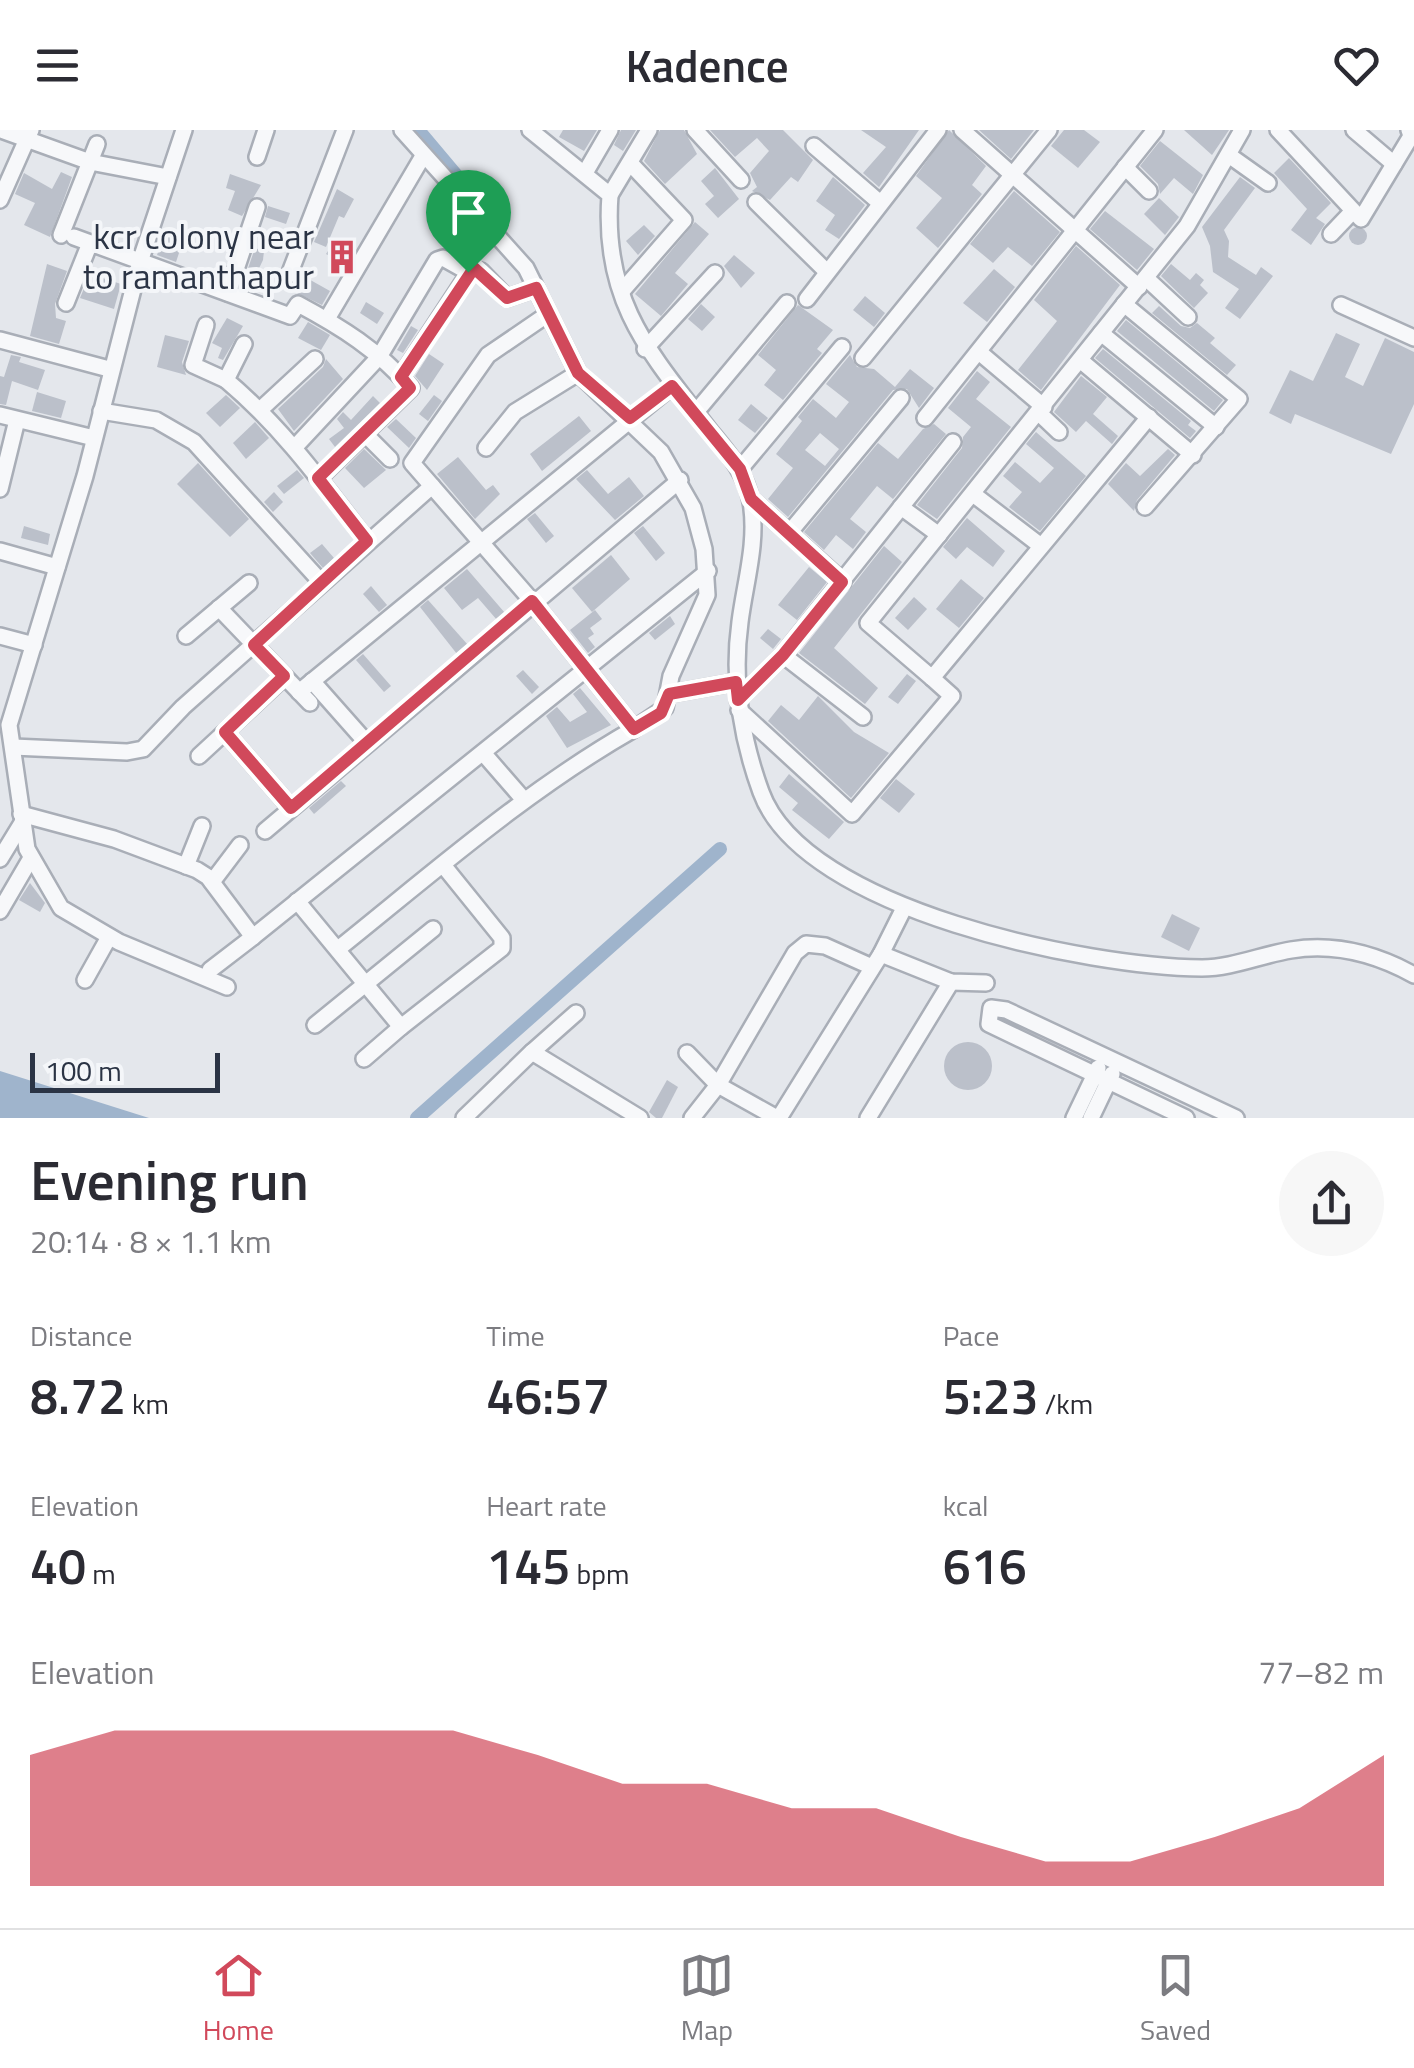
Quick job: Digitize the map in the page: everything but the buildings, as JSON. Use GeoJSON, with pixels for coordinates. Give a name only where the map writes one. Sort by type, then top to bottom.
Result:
{"type":"FeatureCollection","features":[{"type":"Feature","properties":{"kind":"street"},"geometry":{"type":"LineString","coordinates":[[1,130],[28,136],[90,162],[168,177]]}},
{"type":"Feature","properties":{"kind":"street"},"geometry":{"type":"LineString","coordinates":[[184,130],[140,262],[58,567],[5,730],[12,747],[30,858],[61,908],[109,937],[227,987]]}},
{"type":"Feature","properties":{"kind":"street"},"geometry":{"type":"LineString","coordinates":[[257,157],[266,130]]}},
{"type":"Feature","properties":{"kind":"street"},"geometry":{"type":"LineString","coordinates":[[289,276],[346,130]]}},
{"type":"Feature","properties":{"kind":"street"},"geometry":{"type":"LineString","coordinates":[[338,949],[576,762],[661,713],[674,694],[675,664],[701,612],[708,571],[693,508],[680,480],[633,415],[578,373],[536,288],[504,240],[402,130]]}},
{"type":"Feature","properties":{"kind":"street"},"geometry":{"type":"LineString","coordinates":[[530,130],[610,195]]}},
{"type":"Feature","properties":{"kind":"street"},"geometry":{"type":"LineString","coordinates":[[585,174],[610,130]]}},
{"type":"Feature","properties":{"kind":"street"},"geometry":{"type":"LineString","coordinates":[[649,130],[610,195],[610,245],[622,291],[646,349],[740,469],[751,499],[752,550],[738,697],[762,794],[782,825],[829,866],[901,915],[1056,950],[1151,963],[1218,967],[1290,950],[1342,948],[1414,975]]}},
{"type":"Feature","properties":{"kind":"street"},"geometry":{"type":"LineString","coordinates":[[696,130],[741,180]]}},
{"type":"Feature","properties":{"kind":"street"},"geometry":{"type":"LineString","coordinates":[[962,130],[1075,230],[1188,317]]}},
{"type":"Feature","properties":{"kind":"street"},"geometry":{"type":"LineString","coordinates":[[863,358],[1049,130]]}},
{"type":"Feature","properties":{"kind":"street"},"geometry":{"type":"LineString","coordinates":[[926,418],[1155,130]]}},
{"type":"Feature","properties":{"kind":"street"},"geometry":{"type":"LineString","coordinates":[[674,694],[702,688],[738,697],[852,814],[952,696],[868,623],[1188,226],[1242,130]]}},
{"type":"Feature","properties":{"kind":"street"},"geometry":{"type":"LineString","coordinates":[[1278,130],[1352,212],[1364,218],[1409,130]]}},
{"type":"Feature","properties":{"kind":"street"},"geometry":{"type":"LineString","coordinates":[[1354,130],[1394,164]]}},
{"type":"Feature","properties":{"kind":"street"},"geometry":{"type":"LineString","coordinates":[[807,299],[931,132]]}},
{"type":"Feature","properties":{"kind":"street"},"geometry":{"type":"LineString","coordinates":[[0,200],[28,136]]}},
{"type":"Feature","properties":{"kind":"street"},"geometry":{"type":"LineString","coordinates":[[98,144],[67,236],[290,316],[298,304],[356,335],[410,388],[318,478]]}},
{"type":"Feature","properties":{"kind":"street"},"geometry":{"type":"LineString","coordinates":[[814,146],[879,202]]}},
{"type":"Feature","properties":{"kind":"street"},"geometry":{"type":"LineString","coordinates":[[327,319],[423,156]]}},
{"type":"Feature","properties":{"kind":"street"},"geometry":{"type":"LineString","coordinates":[[1230,156],[1268,183]]}},
{"type":"Feature","properties":{"kind":"street"},"geometry":{"type":"LineString","coordinates":[[622,291],[684,220],[630,163]]}},
{"type":"Feature","properties":{"kind":"street"},"geometry":{"type":"LineString","coordinates":[[1125,168],[1149,191]]}},
{"type":"Feature","properties":{"kind":"street"},"geometry":{"type":"LineString","coordinates":[[756,202],[827,272]]}},
{"type":"Feature","properties":{"kind":"street"},"geometry":{"type":"LineString","coordinates":[[228,293],[256,207]]}},
{"type":"Feature","properties":{"kind":"street"},"geometry":{"type":"LineString","coordinates":[[1331,234],[1352,212]]}},
{"type":"Feature","properties":{"kind":"street"},"geometry":{"type":"LineString","coordinates":[[66,303],[90,243]]}},
{"type":"Feature","properties":{"kind":"street"},"geometry":{"type":"LineString","coordinates":[[295,447],[379,356],[441,258],[468,272]]}},
{"type":"Feature","properties":{"kind":"street"},"geometry":{"type":"LineString","coordinates":[[401,377],[474,268],[507,298],[536,288]]}},
{"type":"Feature","properties":{"kind":"street"},"geometry":{"type":"LineString","coordinates":[[646,349],[715,273]]}},
{"type":"Feature","properties":{"kind":"street"},"geometry":{"type":"LineString","coordinates":[[416,292],[445,308]]}},
{"type":"Feature","properties":{"kind":"street"},"geometry":{"type":"LineString","coordinates":[[696,412],[788,303]]}},
{"type":"Feature","properties":{"kind":"street"},"geometry":{"type":"LineString","coordinates":[[1124,304],[1238,396],[1239,402],[1145,507]]}},
{"type":"Feature","properties":{"kind":"street"},"geometry":{"type":"LineString","coordinates":[[1341,305],[1414,338]]}},
{"type":"Feature","properties":{"kind":"street"},"geometry":{"type":"LineString","coordinates":[[548,314],[488,356],[412,463],[532,601],[634,729]]}},
{"type":"Feature","properties":{"kind":"street"},"geometry":{"type":"LineString","coordinates":[[206,325],[194,365],[226,380],[261,409],[367,541]]}},
{"type":"Feature","properties":{"kind":"street"},"geometry":{"type":"LineString","coordinates":[[1101,332],[1216,427]]}},
{"type":"Feature","properties":{"kind":"street"},"geometry":{"type":"LineString","coordinates":[[0,340],[108,370]]}},
{"type":"Feature","properties":{"kind":"street"},"geometry":{"type":"LineString","coordinates":[[226,380],[244,344]]}},
{"type":"Feature","properties":{"kind":"street"},"geometry":{"type":"LineString","coordinates":[[740,469],[842,347]]}},
{"type":"Feature","properties":{"kind":"street"},"geometry":{"type":"LineString","coordinates":[[979,352],[1059,432]]}},
{"type":"Feature","properties":{"kind":"street"},"geometry":{"type":"LineString","coordinates":[[261,409],[315,359]]}},
{"type":"Feature","properties":{"kind":"street"},"geometry":{"type":"LineString","coordinates":[[1080,360],[1194,454]]}},
{"type":"Feature","properties":{"kind":"street"},"geometry":{"type":"LineString","coordinates":[[486,448],[515,412],[578,373]]}},
{"type":"Feature","properties":{"kind":"street"},"geometry":{"type":"LineString","coordinates":[[307,692],[480,541],[672,386]]}},
{"type":"Feature","properties":{"kind":"street"},"geometry":{"type":"LineString","coordinates":[[788,533],[902,398]]}},
{"type":"Feature","properties":{"kind":"street"},"geometry":{"type":"LineString","coordinates":[[100,411],[156,420],[194,442],[322,582]]}},
{"type":"Feature","properties":{"kind":"street"},"geometry":{"type":"LineString","coordinates":[[0,415],[94,438]]}},
{"type":"Feature","properties":{"kind":"street"},"geometry":{"type":"LineString","coordinates":[[932,678],[1149,417]]}},
{"type":"Feature","properties":{"kind":"street"},"geometry":{"type":"LineString","coordinates":[[0,489],[17,420]]}},
{"type":"Feature","properties":{"kind":"street"},"geometry":{"type":"LineString","coordinates":[[366,435],[390,459]]}},
{"type":"Feature","properties":{"kind":"street"},"geometry":{"type":"LineString","coordinates":[[738,697],[783,655],[953,442]]}},
{"type":"Feature","properties":{"kind":"street"},"geometry":{"type":"LineString","coordinates":[[265,831],[532,601],[680,480]]}},
{"type":"Feature","properties":{"kind":"street"},"geometry":{"type":"LineString","coordinates":[[12,747],[139,752],[432,486]]}},
{"type":"Feature","properties":{"kind":"street"},"geometry":{"type":"LineString","coordinates":[[973,494],[1040,546]]}},
{"type":"Feature","properties":{"kind":"street"},"geometry":{"type":"LineString","coordinates":[[751,499],[842,582]]}},
{"type":"Feature","properties":{"kind":"street"},"geometry":{"type":"LineString","coordinates":[[901,506],[939,535]]}},
{"type":"Feature","properties":{"kind":"street"},"geometry":{"type":"LineString","coordinates":[[0,550],[58,567]]}},
{"type":"Feature","properties":{"kind":"street"},"geometry":{"type":"LineString","coordinates":[[210,970],[708,571]]}},
{"type":"Feature","properties":{"kind":"street"},"geometry":{"type":"LineString","coordinates":[[186,636],[249,583]]}},
{"type":"Feature","properties":{"kind":"street"},"geometry":{"type":"LineString","coordinates":[[219,608],[284,676],[366,742]]}},
{"type":"Feature","properties":{"kind":"street"},"geometry":{"type":"LineString","coordinates":[[0,636],[34,645]]}},
{"type":"Feature","properties":{"kind":"street"},"geometry":{"type":"LineString","coordinates":[[783,655],[863,717]]}},
{"type":"Feature","properties":{"kind":"street"},"geometry":{"type":"LineString","coordinates":[[199,756],[284,676]]}},
{"type":"Feature","properties":{"kind":"street"},"geometry":{"type":"LineString","coordinates":[[225,732],[291,808]]}},
{"type":"Feature","properties":{"kind":"street"},"geometry":{"type":"LineString","coordinates":[[484,754],[524,800]]}},
{"type":"Feature","properties":{"kind":"street"},"geometry":{"type":"LineString","coordinates":[[0,860],[21,818]]}},
{"type":"Feature","properties":{"kind":"street"},"geometry":{"type":"LineString","coordinates":[[21,818],[186,866],[212,882],[253,937]]}},
{"type":"Feature","properties":{"kind":"street"},"geometry":{"type":"LineString","coordinates":[[186,866],[202,826]]}},
{"type":"Feature","properties":{"kind":"street"},"geometry":{"type":"LineString","coordinates":[[212,882],[240,844]]}},
{"type":"Feature","properties":{"kind":"street"},"geometry":{"type":"LineString","coordinates":[[0,911],[30,858]]}},
{"type":"Feature","properties":{"kind":"street"},"geometry":{"type":"LineString","coordinates":[[364,1059],[502,948],[502,938],[443,866]]}},
{"type":"Feature","properties":{"kind":"street"},"geometry":{"type":"LineString","coordinates":[[297,902],[401,1028]]}},
{"type":"Feature","properties":{"kind":"street"},"geometry":{"type":"LineString","coordinates":[[687,1053],[718,1085],[778,1118],[901,915]]}},
{"type":"Feature","properties":{"kind":"street"},"geometry":{"type":"LineString","coordinates":[[314,1025],[434,929]]}},
{"type":"Feature","properties":{"kind":"street"},"geometry":{"type":"LineString","coordinates":[[86,980],[109,937]]}},
{"type":"Feature","properties":{"kind":"street"},"geometry":{"type":"LineString","coordinates":[[692,1118],[718,1085],[801,948],[818,944],[879,956],[951,982],[986,983]]}},
{"type":"Feature","properties":{"kind":"street"},"geometry":{"type":"LineString","coordinates":[[868,1118],[951,982]]}},
{"type":"Feature","properties":{"kind":"street"},"geometry":{"type":"LineString","coordinates":[[1186,1118],[989,1024],[990,1008],[1006,1010],[1236,1118]]}},
{"type":"Feature","properties":{"kind":"street"},"geometry":{"type":"LineString","coordinates":[[464,1118],[576,1013]]}},
{"type":"Feature","properties":{"kind":"street"},"geometry":{"type":"LineString","coordinates":[[532,1052],[618,1112],[640,1118]]}},
{"type":"Feature","properties":{"kind":"street"},"geometry":{"type":"LineString","coordinates":[[1091,1118],[1111,1058]]}},
{"type":"Feature","properties":{"kind":"street"},"geometry":{"type":"LineString","coordinates":[[1074,1118],[1102,1078]]}},
{"type":"Feature","properties":{"kind":"water"},"geometry":{"type":"Polygon","coordinates":[[[0,1071],[149,1118],[0,1118],[0,1071]]]}},
{"type":"Feature","properties":{"kind":"waterway"},"geometry":{"type":"LineString","coordinates":[[418,130],[471,193]]}},
{"type":"Feature","properties":{"kind":"waterway"},"geometry":{"type":"LineString","coordinates":[[417,1118],[720,849]]}},
{"type":"Feature","properties":{"kind":"place","name":"kcr colony near to ramanthapur"},"geometry":{"type":"Point","coordinates":[342,257]}},
{"type":"Feature","properties":{"kind":"route"},"geometry":{"type":"LineString","coordinates":[[474,268],[480,271],[507,298],[536,288],[578,373],[630,418],[672,386],[740,469],[751,499],[842,582],[783,655],[738,700],[736,682],[669,694],[661,713],[634,729],[532,601],[291,808],[225,732],[284,676],[254,645],[367,541],[318,478],[410,388],[401,377],[468,272],[474,268]]}}]}
